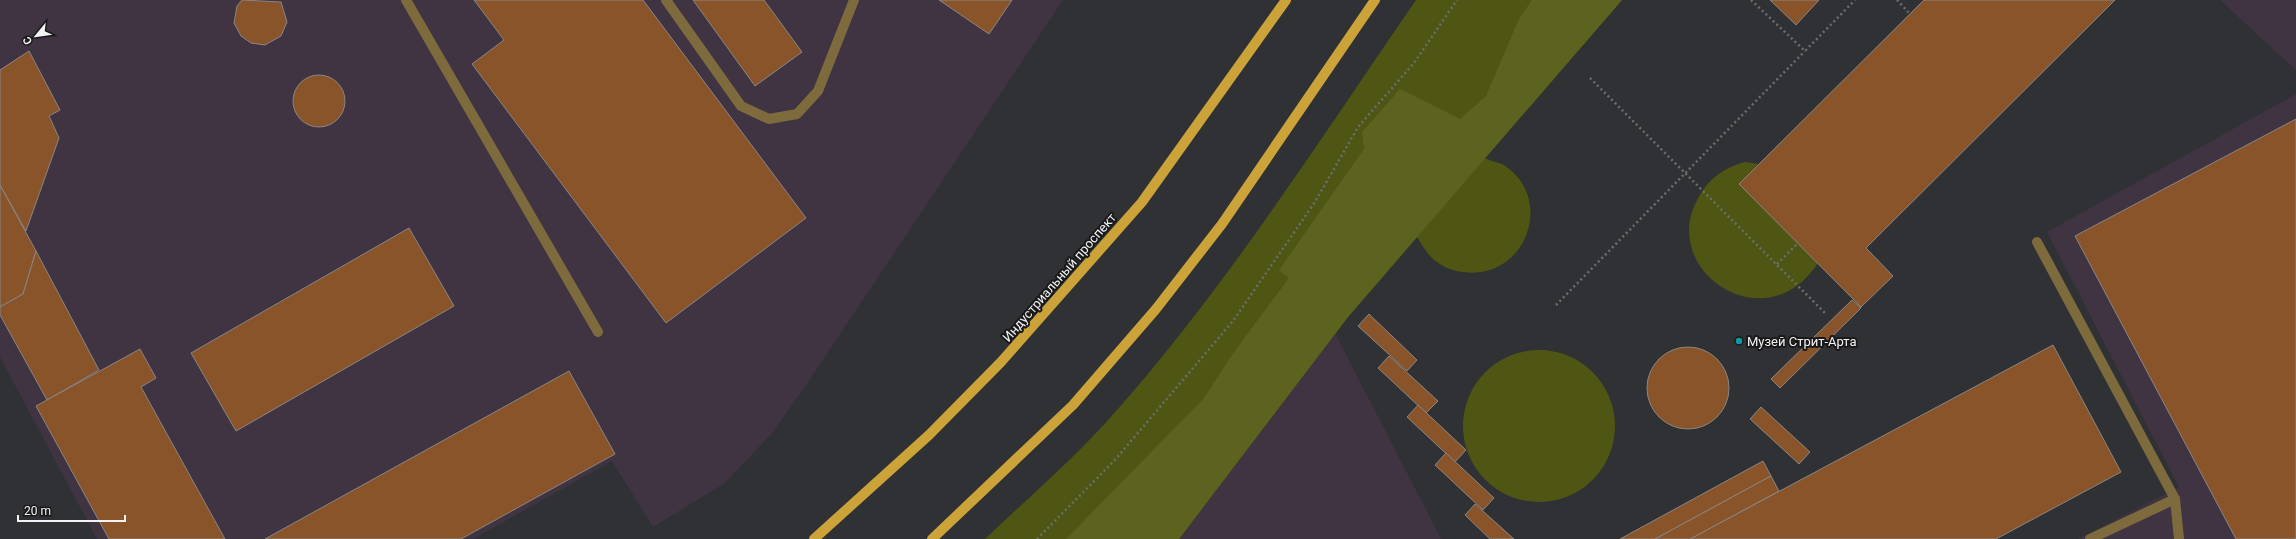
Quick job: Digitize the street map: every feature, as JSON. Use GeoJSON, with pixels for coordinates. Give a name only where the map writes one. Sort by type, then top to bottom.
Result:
{"type":"FeatureCollection","features":[{"type":"Feature","properties":{"kind":"main road","name":"Индустриальный проспект"},"geometry":{"type":"LineString","coordinates":[[814,539],[929,435],[990,373],[1137,208],[1286,0]]}},
{"type":"Feature","properties":{"kind":"main road"},"geometry":{"type":"LineString","coordinates":[[932,539],[1073,405],[1156,309],[1222,224],[1375,0]]}},
{"type":"Feature","properties":{"kind":"lane"},"geometry":{"type":"LineString","coordinates":[[406,0],[598,332]]}},
{"type":"Feature","properties":{"kind":"lane"},"geometry":{"type":"LineString","coordinates":[[666,0],[741,106],[769,119],[797,114],[818,90],[854,0]]}},
{"type":"Feature","properties":{"kind":"lane"},"geometry":{"type":"LineString","coordinates":[[2037,242],[2175,499],[2179,539]]}},
{"type":"Feature","properties":{"kind":"lane"},"geometry":{"type":"LineString","coordinates":[[2090,539],[2175,499]]}},
{"type":"Feature","properties":{"kind":"path"},"geometry":{"type":"LineString","coordinates":[[1037,539],[1114,461],[1233,321],[1315,202],[1358,127],[1414,63],[1457,0]]}},
{"type":"Feature","properties":{"kind":"path"},"geometry":{"type":"LineString","coordinates":[[1751,0],[1804,51]]}},
{"type":"Feature","properties":{"kind":"path"},"geometry":{"type":"LineString","coordinates":[[1556,305],[1855,0]]}},
{"type":"Feature","properties":{"kind":"path"},"geometry":{"type":"LineString","coordinates":[[1897,0],[1910,14]]}},
{"type":"Feature","properties":{"kind":"path"},"geometry":{"type":"LineString","coordinates":[[1590,78],[1778,264],[1825,313]]}},
{"type":"Feature","properties":{"kind":"path"},"geometry":{"type":"LineString","coordinates":[[1778,264],[1798,243]]}},
{"type":"Feature","properties":{"kind":"shaded area"},"geometry":{"type":"Polygon","coordinates":[[[0,0],[1063,0],[806,385],[773,432],[725,483],[653,527],[612,461],[473,539],[97,539],[0,357],[0,0]]]}},
{"type":"Feature","properties":{"kind":"shaded area"},"geometry":{"type":"Polygon","coordinates":[[[2220,0],[2296,0],[2296,70],[2220,0]]]}},
{"type":"Feature","properties":{"kind":"shaded area"},"geometry":{"type":"Polygon","coordinates":[[[2296,94],[2296,539],[2078,539],[2179,487],[2047,232],[2296,94]]]}},
{"type":"Feature","properties":{"kind":"shaded area"},"geometry":{"type":"Polygon","coordinates":[[[1335,333],[1441,539],[1179,539],[1322,351],[1335,333]]]}},
{"type":"Feature","properties":{"kind":"green space"},"geometry":{"type":"Polygon","coordinates":[[[1416,0],[1622,0],[1485,158],[1502,164],[1519,178],[1528,196],[1530,215],[1527,234],[1518,250],[1503,264],[1485,271],[1463,272],[1450,269],[1434,260],[1425,250],[1417,237],[1348,317],[1179,539],[985,539],[1086,444],[1158,362],[1236,261],[1416,0]]]}},
{"type":"Feature","properties":{"kind":"green space"},"geometry":{"type":"Polygon","coordinates":[[[1532,0],[1622,0],[1348,317],[1179,539],[1066,539],[1204,398],[1234,352],[1289,278],[1279,270],[1364,149],[1362,132],[1400,89],[1460,119],[1486,96],[1519,19],[1532,0]]]}},
{"type":"Feature","properties":{"kind":"green space"},"geometry":{"type":"Polygon","coordinates":[[[1745,162],[1758,164],[1739,184],[1818,263],[1796,287],[1771,297],[1745,297],[1722,287],[1703,270],[1692,248],[1690,222],[1700,195],[1709,183],[1719,174],[1731,167],[1745,162]]]}},
{"type":"Feature","properties":{"kind":"green space"},"geometry":{"type":"Polygon","coordinates":[[[1539,350],[1568,356],[1575,359],[1593,372],[1606,390],[1609,397],[1615,426],[1609,455],[1606,462],[1593,480],[1575,493],[1568,496],[1539,502],[1510,496],[1503,493],[1485,480],[1472,462],[1469,455],[1463,426],[1469,397],[1472,390],[1485,372],[1503,359],[1510,356],[1539,350]]]}},
{"type":"Feature","properties":{"kind":"building"},"geometry":{"type":"Polygon","coordinates":[[[242,0],[281,2],[287,22],[281,36],[265,45],[251,43],[241,36],[234,23],[237,6],[242,0]]]}},
{"type":"Feature","properties":{"kind":"building"},"geometry":{"type":"Polygon","coordinates":[[[474,0],[643,0],[806,218],[666,323],[472,64],[504,40],[474,0]]]}},
{"type":"Feature","properties":{"kind":"building"},"geometry":{"type":"Polygon","coordinates":[[[693,0],[764,0],[802,52],[755,86],[693,0]]]}},
{"type":"Feature","properties":{"kind":"building"},"geometry":{"type":"Polygon","coordinates":[[[939,0],[1012,0],[989,34],[939,0]]]}},
{"type":"Feature","properties":{"kind":"building"},"geometry":{"type":"Polygon","coordinates":[[[1770,0],[1819,0],[1796,25],[1770,0]]]}},
{"type":"Feature","properties":{"kind":"building"},"geometry":{"type":"Polygon","coordinates":[[[1924,0],[2115,0],[1866,248],[1893,276],[1861,307],[1739,184],[1924,0]]]}},
{"type":"Feature","properties":{"kind":"building"},"geometry":{"type":"Polygon","coordinates":[[[29,51],[60,110],[49,116],[59,138],[26,231],[0,185],[0,70],[29,51]]]}},
{"type":"Feature","properties":{"kind":"building"},"geometry":{"type":"Polygon","coordinates":[[[319,75],[329,77],[337,83],[343,91],[345,101],[343,111],[337,119],[329,125],[319,127],[309,125],[301,119],[295,111],[293,101],[295,91],[301,83],[309,77],[319,75]]]}},
{"type":"Feature","properties":{"kind":"building"},"geometry":{"type":"Polygon","coordinates":[[[2296,119],[2296,539],[2236,539],[2075,236],[2296,119]]]}},
{"type":"Feature","properties":{"kind":"building"},"geometry":{"type":"Polygon","coordinates":[[[0,185],[36,251],[23,294],[0,307],[0,185]]]}},
{"type":"Feature","properties":{"kind":"building"},"geometry":{"type":"Polygon","coordinates":[[[409,228],[454,306],[236,431],[191,353],[409,228]]]}},
{"type":"Feature","properties":{"kind":"building"},"geometry":{"type":"Polygon","coordinates":[[[36,251],[99,370],[47,400],[0,315],[0,307],[23,294],[36,251]]]}},
{"type":"Feature","properties":{"kind":"building"},"geometry":{"type":"Polygon","coordinates":[[[1852,300],[1861,308],[1780,388],[1771,379],[1852,300]]]}},
{"type":"Feature","properties":{"kind":"building"},"geometry":{"type":"Polygon","coordinates":[[[1369,314],[1417,360],[1407,371],[1358,326],[1369,314]]]}},
{"type":"Feature","properties":{"kind":"building"},"geometry":{"type":"Polygon","coordinates":[[[2053,345],[2121,472],[1996,539],[1690,539],[2053,345]]]}},
{"type":"Feature","properties":{"kind":"building"},"geometry":{"type":"Polygon","coordinates":[[[1688,347],[1704,350],[1717,359],[1726,372],[1729,388],[1726,404],[1717,417],[1704,426],[1688,429],[1672,426],[1659,417],[1650,404],[1647,388],[1650,372],[1659,359],[1672,350],[1688,347]]]}},
{"type":"Feature","properties":{"kind":"building"},"geometry":{"type":"Polygon","coordinates":[[[140,349],[156,378],[141,387],[225,539],[109,539],[36,406],[140,349]]]}},
{"type":"Feature","properties":{"kind":"building"},"geometry":{"type":"Polygon","coordinates":[[[1389,356],[1438,401],[1426,413],[1378,368],[1389,356]]]}},
{"type":"Feature","properties":{"kind":"building"},"geometry":{"type":"Polygon","coordinates":[[[569,371],[615,454],[461,539],[265,539],[569,371]]]}},
{"type":"Feature","properties":{"kind":"building"},"geometry":{"type":"Polygon","coordinates":[[[1418,405],[1466,450],[1455,462],[1407,417],[1418,405]]]}},
{"type":"Feature","properties":{"kind":"building"},"geometry":{"type":"Polygon","coordinates":[[[1761,407],[1810,452],[1799,464],[1750,419],[1761,407]]]}},
{"type":"Feature","properties":{"kind":"building"},"geometry":{"type":"Polygon","coordinates":[[[1446,453],[1494,498],[1483,510],[1435,465],[1446,453]]]}},
{"type":"Feature","properties":{"kind":"building"},"geometry":{"type":"Polygon","coordinates":[[[1763,461],[1771,476],[1655,539],[1620,539],[1763,461]]]}},
{"type":"Feature","properties":{"kind":"building"},"geometry":{"type":"Polygon","coordinates":[[[1771,476],[1779,491],[1690,539],[1655,539],[1771,476]]]}},
{"type":"Feature","properties":{"kind":"building"},"geometry":{"type":"Polygon","coordinates":[[[1475,504],[1514,539],[1490,539],[1465,515],[1475,504]]]}},
{"type":"Feature","properties":{"kind":"place","name":"Музей Стрит-Арта"},"geometry":{"type":"Point","coordinates":[1739,341]}}]}
